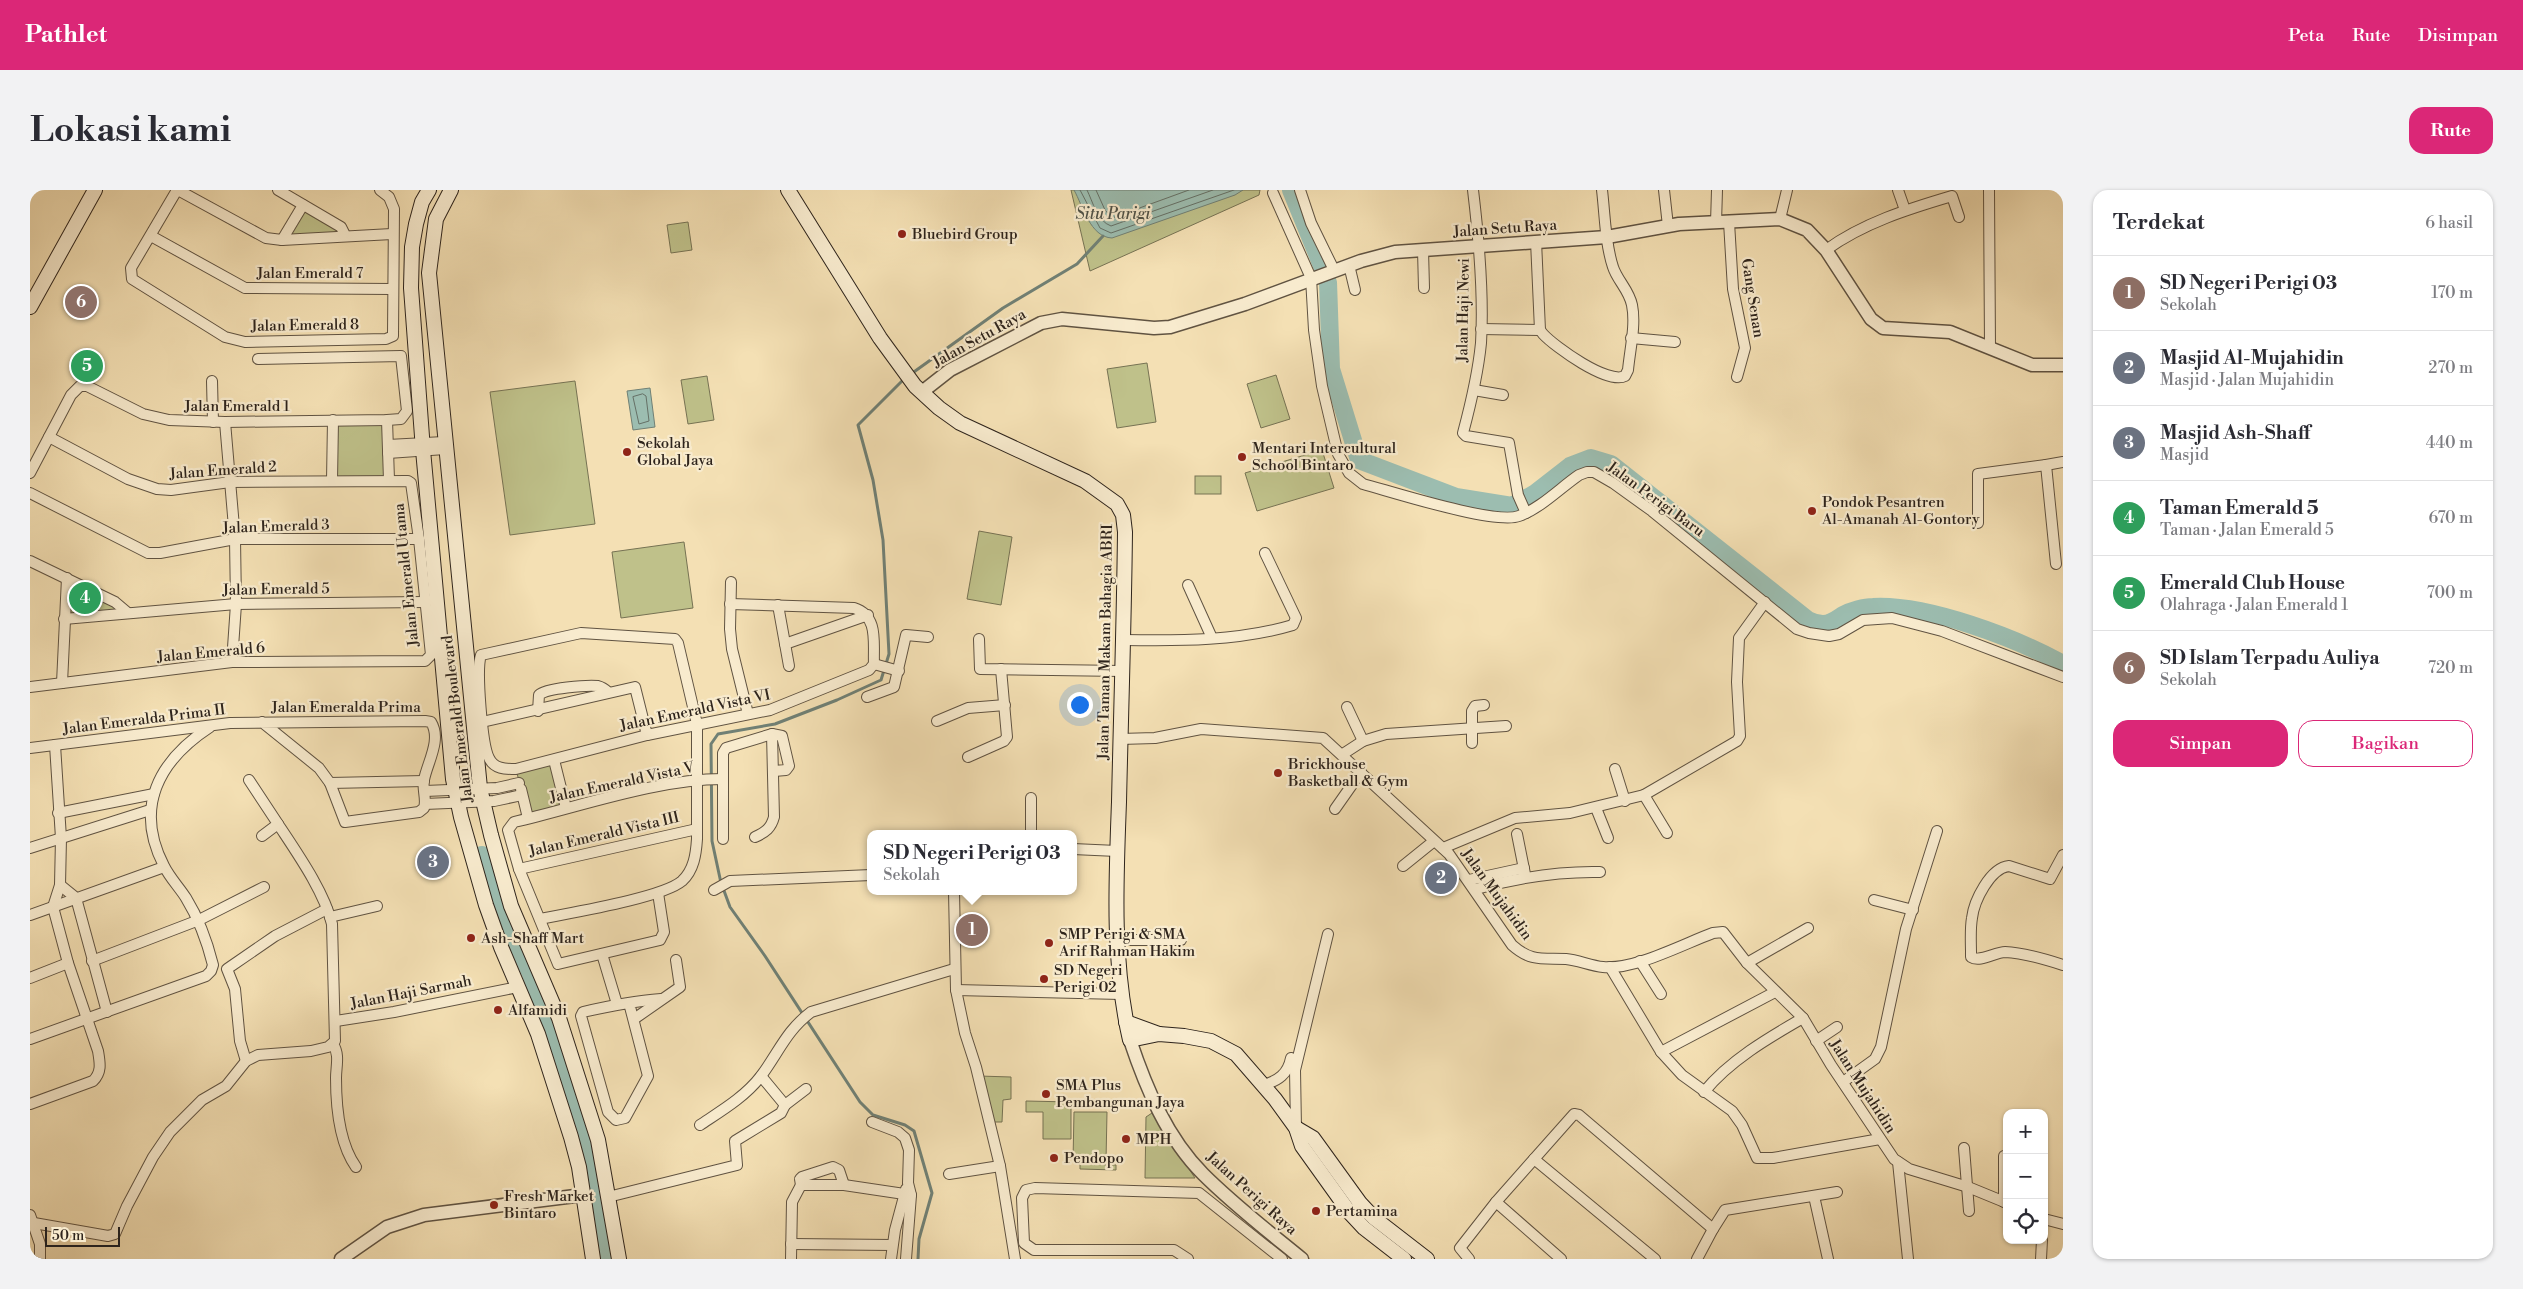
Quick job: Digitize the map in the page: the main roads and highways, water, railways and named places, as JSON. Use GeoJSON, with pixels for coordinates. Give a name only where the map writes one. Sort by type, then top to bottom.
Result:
{"type":"FeatureCollection","features":[{"type":"Feature","properties":{"kind":"main road"},"geometry":{"type":"LineString","coordinates":[[30,307],[95,190]]}},
{"type":"Feature","properties":{"kind":"main road","name":"Jalan Emerald Boulevard"},"geometry":{"type":"LineString","coordinates":[[429,190],[422,202],[416,224],[411,274],[423,447],[456,797],[486,905],[538,1034],[568,1128],[579,1168],[593,1259]]}},
{"type":"Feature","properties":{"kind":"main road","name":"Jalan Emerald Boulevard"},"geometry":{"type":"LineString","coordinates":[[451,190],[443,201],[436,219],[428,273],[444,445],[482,795],[511,906],[559,1018],[598,1140],[619,1259]]}},
{"type":"Feature","properties":{"kind":"main road","name":"Jalan Taman Makam Bahagia ABRI"},"geometry":{"type":"LineString","coordinates":[[788,190],[864,314],[898,364],[918,389],[960,423],[1074,474],[1117,504],[1124,523],[1124,640],[1117,851],[1117,940],[1121,994],[1130,1040],[1159,1034]]}},
{"type":"Feature","properties":{"kind":"main road"},"geometry":{"type":"LineString","coordinates":[[1126,1022],[1159,1034],[1199,1038],[1218,1043],[1236,1054],[1296,1128],[1302,1146],[1350,1213],[1364,1228],[1404,1259]]}},
{"type":"Feature","properties":{"kind":"main road"},"geometry":{"type":"LineString","coordinates":[[1296,1128],[1313,1138],[1360,1203],[1374,1218],[1427,1259]]}},
{"type":"Feature","properties":{"kind":"water","name":"Situ Parigi"},"geometry":{"type":"Polygon","coordinates":[[[1074,190],[1243,190],[1235,195],[1112,238],[1104,236],[1093,227],[1074,190]]]}},
{"type":"Feature","properties":{"kind":"water"},"geometry":{"type":"Polygon","coordinates":[[[650,388],[655,427],[633,430],[627,391],[650,388]]]}},
{"type":"Feature","properties":{"kind":"waterway"},"geometry":{"type":"LineString","coordinates":[[1291,190],[1322,266]]}},
{"type":"Feature","properties":{"kind":"waterway"},"geometry":{"type":"LineString","coordinates":[[911,374],[1003,308],[1077,264],[1103,236]]}},
{"type":"Feature","properties":{"kind":"waterway"},"geometry":{"type":"LineString","coordinates":[[1328,282],[1331,369],[1359,460],[1456,497],[1512,506],[1534,494],[1570,466],[1591,458],[1611,464],[1810,621],[1821,624],[1829,623],[1850,612],[1869,607],[1919,611],[1996,634],[2063,664]]}},
{"type":"Feature","properties":{"kind":"waterway"},"geometry":{"type":"LineString","coordinates":[[721,883],[712,841],[711,744],[718,734],[775,724],[837,700],[881,680],[889,654],[883,540],[873,480],[858,425],[904,379]]}},
{"type":"Feature","properties":{"kind":"waterway"},"geometry":{"type":"LineString","coordinates":[[482,855],[494,896],[531,974],[593,1180],[605,1259]]}},
{"type":"Feature","properties":{"kind":"waterway"},"geometry":{"type":"LineString","coordinates":[[723,888],[730,907],[765,956],[860,1102],[873,1115],[905,1125],[914,1131],[932,1193],[919,1239],[918,1259]]}},
{"type":"Feature","properties":{"kind":"place","name":"Bluebird Group"},"geometry":{"type":"Point","coordinates":[902,234]}},
{"type":"Feature","properties":{"kind":"place","name":"SD Islam Terpadu Auliya"},"geometry":{"type":"Point","coordinates":[81,302]}},
{"type":"Feature","properties":{"kind":"place","name":"Emerald Club House"},"geometry":{"type":"Point","coordinates":[87,366]}},
{"type":"Feature","properties":{"kind":"place","name":"Sekolah Global Jaya"},"geometry":{"type":"Point","coordinates":[627,452]}},
{"type":"Feature","properties":{"kind":"place","name":"Mentari Intercultural School Bintaro"},"geometry":{"type":"Point","coordinates":[1242,457]}},
{"type":"Feature","properties":{"kind":"place","name":"Pondok Pesantren Al-Amanah Al-Gontory"},"geometry":{"type":"Point","coordinates":[1812,511]}},
{"type":"Feature","properties":{"kind":"place","name":"Taman Emerald 5"},"geometry":{"type":"Point","coordinates":[85,598]}},
{"type":"Feature","properties":{"kind":"place","name":"Brickhouse Basketball & Gym"},"geometry":{"type":"Point","coordinates":[1278,773]}},
{"type":"Feature","properties":{"kind":"place","name":"Masjid Ash-Shaff"},"geometry":{"type":"Point","coordinates":[433,862]}},
{"type":"Feature","properties":{"kind":"place","name":"Masjid Al-Mujahidin"},"geometry":{"type":"Point","coordinates":[1441,878]}},
{"type":"Feature","properties":{"kind":"place","name":"SD Negeri Perigi 03"},"geometry":{"type":"Point","coordinates":[972,930]}},
{"type":"Feature","properties":{"kind":"place","name":"Ash-Shaff Mart"},"geometry":{"type":"Point","coordinates":[471,938]}},
{"type":"Feature","properties":{"kind":"place","name":"SMP Perigi & SMA Arif Rahman Hakim"},"geometry":{"type":"Point","coordinates":[1049,943]}},
{"type":"Feature","properties":{"kind":"place","name":"SD Negeri Perigi 02"},"geometry":{"type":"Point","coordinates":[1044,979]}},
{"type":"Feature","properties":{"kind":"place","name":"Alfamidi"},"geometry":{"type":"Point","coordinates":[498,1010]}},
{"type":"Feature","properties":{"kind":"place","name":"SMA Plus Pembangunan Jaya"},"geometry":{"type":"Point","coordinates":[1046,1094]}},
{"type":"Feature","properties":{"kind":"place","name":"MPH"},"geometry":{"type":"Point","coordinates":[1126,1139]}},
{"type":"Feature","properties":{"kind":"place","name":"Pendopo"},"geometry":{"type":"Point","coordinates":[1054,1158]}},
{"type":"Feature","properties":{"kind":"place","name":"Fresh Market Bintaro"},"geometry":{"type":"Point","coordinates":[494,1205]}},
{"type":"Feature","properties":{"kind":"place","name":"Pertamina"},"geometry":{"type":"Point","coordinates":[1316,1211]}}]}
